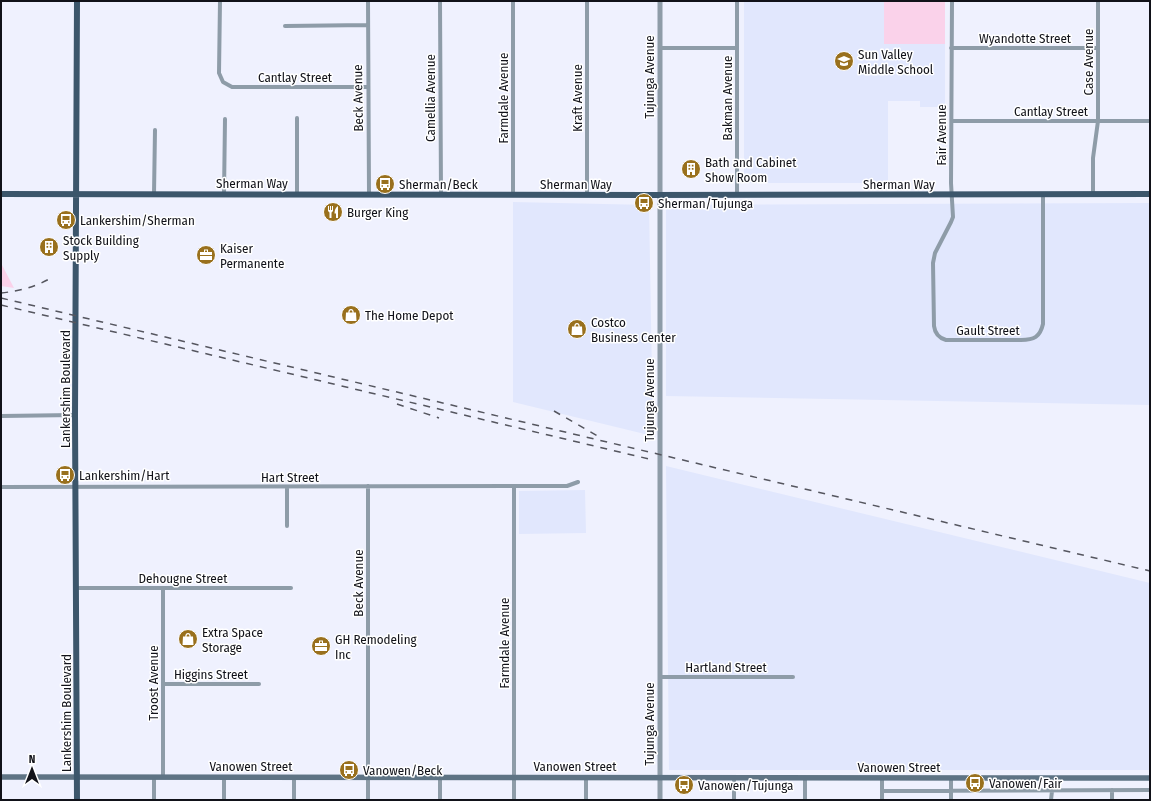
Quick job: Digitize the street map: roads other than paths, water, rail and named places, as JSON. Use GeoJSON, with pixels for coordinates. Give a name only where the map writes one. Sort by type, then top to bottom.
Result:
{"type":"FeatureCollection","features":[{"type":"Feature","properties":{"kind":"main road","name":"Lankershim Boulevard"},"geometry":{"type":"LineString","coordinates":[[77,1],[75,415],[77,800]]}},
{"type":"Feature","properties":{"kind":"main road","name":"Sherman Way"},"geometry":{"type":"LineString","coordinates":[[1,194],[1150,194]]}},
{"type":"Feature","properties":{"kind":"main road","name":"Vanowen Street"},"geometry":{"type":"LineString","coordinates":[[1,777],[1150,778]]}},
{"type":"Feature","properties":{"kind":"street","name":"Cantlay Street"},"geometry":{"type":"LineString","coordinates":[[220,1],[219,73],[223,82],[232,87],[368,87]]}},
{"type":"Feature","properties":{"kind":"street","name":"Beck Avenue"},"geometry":{"type":"LineString","coordinates":[[368,1],[369,194]]}},
{"type":"Feature","properties":{"kind":"street","name":"Camellia Avenue"},"geometry":{"type":"LineString","coordinates":[[440,1],[440,194]]}},
{"type":"Feature","properties":{"kind":"street","name":"Farmdale Avenue"},"geometry":{"type":"LineString","coordinates":[[513,1],[513,195]]}},
{"type":"Feature","properties":{"kind":"street","name":"Kraft Avenue"},"geometry":{"type":"LineString","coordinates":[[587,1],[587,195]]}},
{"type":"Feature","properties":{"kind":"street","name":"Tujunga Avenue"},"geometry":{"type":"LineString","coordinates":[[660,1],[660,800]]}},
{"type":"Feature","properties":{"kind":"street","name":"Bakman Avenue"},"geometry":{"type":"LineString","coordinates":[[737,1],[737,194]]}},
{"type":"Feature","properties":{"kind":"street","name":"Fair Avenue"},"geometry":{"type":"LineString","coordinates":[[938,336],[935,332],[934,326],[934,259],[936,249],[953,217],[952,1]]}},
{"type":"Feature","properties":{"kind":"street","name":"Case Avenue"},"geometry":{"type":"LineString","coordinates":[[1093,194],[1093,158],[1098,121],[1098,1]]}},
{"type":"Feature","properties":{"kind":"street"},"geometry":{"type":"LineString","coordinates":[[285,26],[368,25]]}},
{"type":"Feature","properties":{"kind":"street"},"geometry":{"type":"LineString","coordinates":[[660,48],[737,48]]}},
{"type":"Feature","properties":{"kind":"street","name":"Wyandotte Street"},"geometry":{"type":"LineString","coordinates":[[952,48],[1098,48]]}},
{"type":"Feature","properties":{"kind":"street"},"geometry":{"type":"LineString","coordinates":[[297,118],[297,194]]}},
{"type":"Feature","properties":{"kind":"street"},"geometry":{"type":"LineString","coordinates":[[224,119],[224,194]]}},
{"type":"Feature","properties":{"kind":"street","name":"Cantlay Street"},"geometry":{"type":"LineString","coordinates":[[952,121],[1150,121]]}},
{"type":"Feature","properties":{"kind":"street"},"geometry":{"type":"LineString","coordinates":[[154,194],[155,130]]}},
{"type":"Feature","properties":{"kind":"street","name":"Gault Street"},"geometry":{"type":"LineString","coordinates":[[938,336],[946,340],[1028,340],[1039,335],[1043,324],[1043,195]]}},
{"type":"Feature","properties":{"kind":"street"},"geometry":{"type":"LineString","coordinates":[[1,416],[75,415]]}},
{"type":"Feature","properties":{"kind":"street","name":"Hart Street"},"geometry":{"type":"LineString","coordinates":[[1,487],[567,486],[578,482]]}},
{"type":"Feature","properties":{"kind":"street","name":"Beck Avenue"},"geometry":{"type":"LineString","coordinates":[[368,486],[368,800]]}},
{"type":"Feature","properties":{"kind":"street","name":"Farmdale Avenue"},"geometry":{"type":"LineString","coordinates":[[514,486],[514,800]]}},
{"type":"Feature","properties":{"kind":"street"},"geometry":{"type":"LineString","coordinates":[[287,487],[287,526]]}},
{"type":"Feature","properties":{"kind":"street","name":"Dehougne Street"},"geometry":{"type":"LineString","coordinates":[[76,588],[291,588]]}},
{"type":"Feature","properties":{"kind":"street","name":"Troost Avenue"},"geometry":{"type":"LineString","coordinates":[[163,588],[163,777]]}},
{"type":"Feature","properties":{"kind":"street","name":"Hartland Street"},"geometry":{"type":"LineString","coordinates":[[660,677],[793,677]]}},
{"type":"Feature","properties":{"kind":"street","name":"Higgins Street"},"geometry":{"type":"LineString","coordinates":[[163,684],[259,684]]}},
{"type":"Feature","properties":{"kind":"street"},"geometry":{"type":"LineString","coordinates":[[154,777],[154,800]]}},
{"type":"Feature","properties":{"kind":"street"},"geometry":{"type":"LineString","coordinates":[[224,777],[224,800]]}},
{"type":"Feature","properties":{"kind":"street"},"geometry":{"type":"LineString","coordinates":[[294,777],[294,800]]}},
{"type":"Feature","properties":{"kind":"street"},"geometry":{"type":"LineString","coordinates":[[440,777],[440,800]]}},
{"type":"Feature","properties":{"kind":"street"},"geometry":{"type":"LineString","coordinates":[[586,777],[586,800]]}},
{"type":"Feature","properties":{"kind":"street"},"geometry":{"type":"LineString","coordinates":[[734,777],[734,800]]}},
{"type":"Feature","properties":{"kind":"street"},"geometry":{"type":"LineString","coordinates":[[805,778],[805,800]]}},
{"type":"Feature","properties":{"kind":"street"},"geometry":{"type":"LineString","coordinates":[[882,778],[882,800]]}},
{"type":"Feature","properties":{"kind":"street"},"geometry":{"type":"LineString","coordinates":[[951,778],[951,800]]}},
{"type":"Feature","properties":{"kind":"street"},"geometry":{"type":"LineString","coordinates":[[1112,790],[1112,800]]}},
{"type":"Feature","properties":{"kind":"street","name":"Vanowen Street"},"geometry":{"type":"LineString","coordinates":[[882,791],[1150,790]]}},
{"type":"Feature","properties":{"kind":"street"},"geometry":{"type":"LineString","coordinates":[[1051,800],[1052,791]]}},
{"type":"Feature","properties":{"kind":"railway"},"geometry":{"type":"LineString","coordinates":[[1,293],[27,288],[51,278]]}},
{"type":"Feature","properties":{"kind":"railway"},"geometry":{"type":"LineString","coordinates":[[1,298],[1150,571]]}},
{"type":"Feature","properties":{"kind":"railway"},"geometry":{"type":"LineString","coordinates":[[1,305],[649,459]]}},
{"type":"Feature","properties":{"kind":"railway"},"geometry":{"type":"LineString","coordinates":[[397,404],[439,418]]}},
{"type":"Feature","properties":{"kind":"railway"},"geometry":{"type":"LineString","coordinates":[[554,411],[601,438]]}},
{"type":"Feature","properties":{"kind":"place","name":"Sun Valley Middle School"},"geometry":{"type":"Point","coordinates":[844,61]}},
{"type":"Feature","properties":{"kind":"place","name":"Bath and Cabinet Show Room"},"geometry":{"type":"Point","coordinates":[691,169]}},
{"type":"Feature","properties":{"kind":"place","name":"Sherman/Beck"},"geometry":{"type":"Point","coordinates":[385,184]}},
{"type":"Feature","properties":{"kind":"place","name":"Sherman/Tujunga"},"geometry":{"type":"Point","coordinates":[644,203]}},
{"type":"Feature","properties":{"kind":"place","name":"Burger King"},"geometry":{"type":"Point","coordinates":[333,212]}},
{"type":"Feature","properties":{"kind":"place","name":"Lankershim/Sherman"},"geometry":{"type":"Point","coordinates":[66,220]}},
{"type":"Feature","properties":{"kind":"place","name":"Stock Building Supply"},"geometry":{"type":"Point","coordinates":[49,247]}},
{"type":"Feature","properties":{"kind":"place","name":"Kaiser Permanente"},"geometry":{"type":"Point","coordinates":[206,255]}},
{"type":"Feature","properties":{"kind":"place","name":"The Home Depot"},"geometry":{"type":"Point","coordinates":[351,315]}},
{"type":"Feature","properties":{"kind":"place","name":"Costco Business Center"},"geometry":{"type":"Point","coordinates":[577,329]}},
{"type":"Feature","properties":{"kind":"place","name":"Lankershim/Hart"},"geometry":{"type":"Point","coordinates":[65,475]}},
{"type":"Feature","properties":{"kind":"place","name":"Extra Space Storage"},"geometry":{"type":"Point","coordinates":[188,639]}},
{"type":"Feature","properties":{"kind":"place","name":"GH Remodeling Inc"},"geometry":{"type":"Point","coordinates":[321,646]}},
{"type":"Feature","properties":{"kind":"place","name":"Vanowen/Beck"},"geometry":{"type":"Point","coordinates":[349,770]}},
{"type":"Feature","properties":{"kind":"place","name":"Vanowen/Fair"},"geometry":{"type":"Point","coordinates":[975,783]}},
{"type":"Feature","properties":{"kind":"place","name":"Vanowen/Tujunga"},"geometry":{"type":"Point","coordinates":[684,785]}}]}
